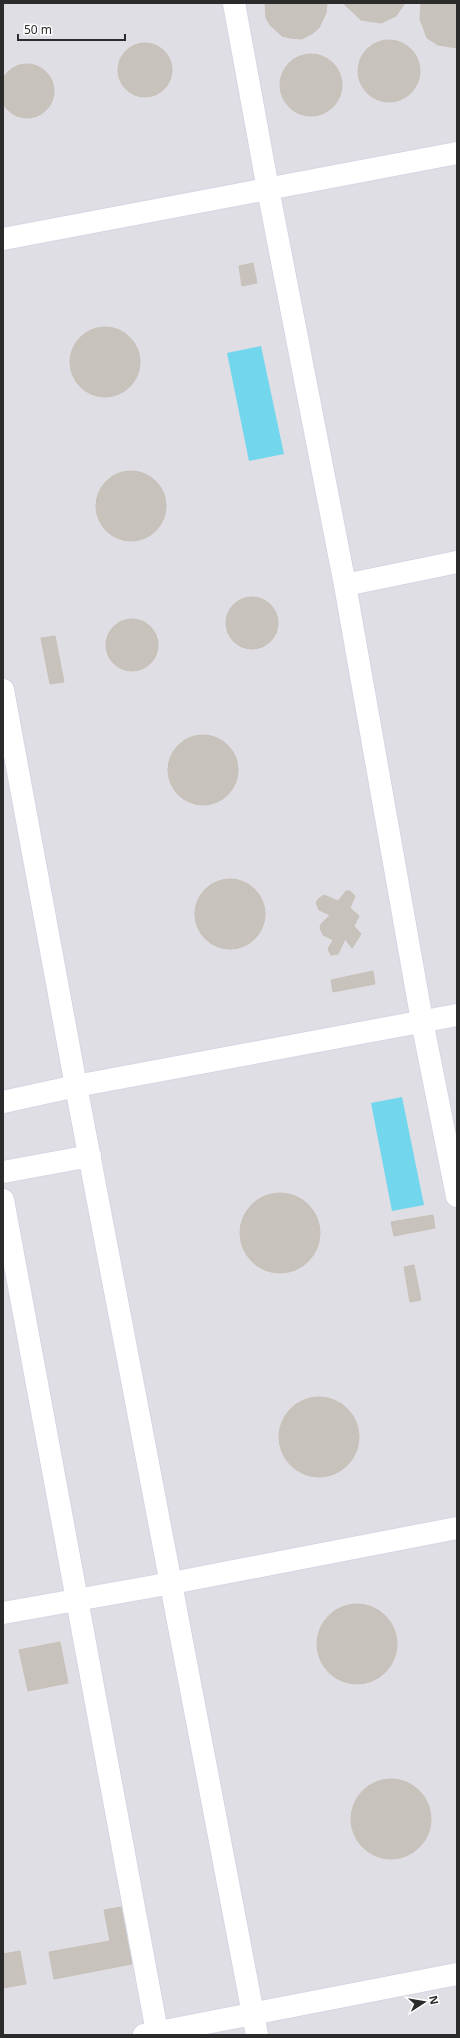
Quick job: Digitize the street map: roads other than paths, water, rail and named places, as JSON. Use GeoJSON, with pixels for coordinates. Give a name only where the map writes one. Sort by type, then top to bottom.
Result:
{"type":"FeatureCollection","features":[{"type":"Feature","properties":{"kind":"lane"},"geometry":{"type":"LineString","coordinates":[[234,3],[268,189],[345,585],[422,1021],[457,1196]]}},
{"type":"Feature","properties":{"kind":"lane"},"geometry":{"type":"LineString","coordinates":[[3,239],[457,154]]}},
{"type":"Feature","properties":{"kind":"lane"},"geometry":{"type":"LineString","coordinates":[[345,585],[457,562]]}},
{"type":"Feature","properties":{"kind":"lane"},"geometry":{"type":"LineString","coordinates":[[3,690],[76,1086],[257,2035]]}},
{"type":"Feature","properties":{"kind":"lane"},"geometry":{"type":"LineString","coordinates":[[3,1102],[76,1086],[457,1015]]}},
{"type":"Feature","properties":{"kind":"lane"},"geometry":{"type":"LineString","coordinates":[[3,1172],[90,1156]]}},
{"type":"Feature","properties":{"kind":"lane"},"geometry":{"type":"LineString","coordinates":[[3,1200],[77,1600],[150,2034],[457,1974]]}},
{"type":"Feature","properties":{"kind":"lane"},"geometry":{"type":"LineString","coordinates":[[3,1613],[172,1583],[457,1528]]}},
{"type":"Feature","properties":{"kind":"water"},"geometry":{"type":"Polygon","coordinates":[[[261,346],[284,454],[249,461],[227,353],[261,346]]]}},
{"type":"Feature","properties":{"kind":"water"},"geometry":{"type":"Polygon","coordinates":[[[402,1097],[424,1205],[392,1211],[371,1103],[402,1097]]]}}]}
